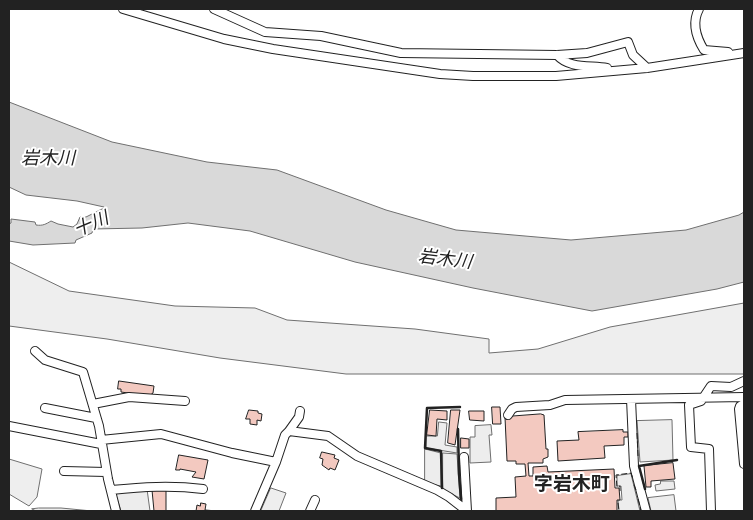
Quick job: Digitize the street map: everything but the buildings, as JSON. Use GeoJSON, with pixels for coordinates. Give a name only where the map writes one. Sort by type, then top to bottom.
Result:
{"type":"FeatureCollection","features":[{"type":"Feature","properties":{"kind":"street"},"geometry":{"type":"LineString","coordinates":[[123,9],[224,39],[273,49],[440,74],[556,76],[647,68],[741,53]]}},
{"type":"Feature","properties":{"kind":"street"},"geometry":{"type":"LineString","coordinates":[[214,9],[264,32],[320,36],[401,53],[557,55],[587,53],[628,42],[633,55],[647,68]]}},
{"type":"Feature","properties":{"kind":"street"},"geometry":{"type":"LineString","coordinates":[[699,9],[695,18],[697,34],[704,50],[741,53]]}},
{"type":"Feature","properties":{"kind":"street"},"geometry":{"type":"LineString","coordinates":[[587,53],[593,66]]}},
{"type":"Feature","properties":{"kind":"street"},"geometry":{"type":"LineString","coordinates":[[557,55],[561,60],[572,64],[605,67],[613,71]]}},
{"type":"Feature","properties":{"kind":"street"},"geometry":{"type":"LineString","coordinates":[[35,351],[44,360],[83,372],[93,404],[106,472],[116,511]]}},
{"type":"Feature","properties":{"kind":"street"},"geometry":{"type":"LineString","coordinates":[[711,511],[709,449],[691,447],[689,406],[700,401],[711,386],[731,386],[744,381]]}},
{"type":"Feature","properties":{"kind":"street"},"geometry":{"type":"LineString","coordinates":[[93,404],[129,397],[185,402]]}},
{"type":"Feature","properties":{"kind":"street"},"geometry":{"type":"LineString","coordinates":[[508,415],[516,407],[542,406],[565,400],[744,397]]}},
{"type":"Feature","properties":{"kind":"street"},"geometry":{"type":"LineString","coordinates":[[631,399],[634,466],[646,511]]}},
{"type":"Feature","properties":{"kind":"street"},"geometry":{"type":"LineString","coordinates":[[744,404],[739,409],[744,464]]}},
{"type":"Feature","properties":{"kind":"street"},"geometry":{"type":"LineString","coordinates":[[44,408],[96,418]]}},
{"type":"Feature","properties":{"kind":"street"},"geometry":{"type":"LineString","coordinates":[[255,511],[286,434],[299,417],[300,411]]}},
{"type":"Feature","properties":{"kind":"street"},"geometry":{"type":"LineString","coordinates":[[9,426],[101,442],[161,434],[232,453],[276,462]]}},
{"type":"Feature","properties":{"kind":"street"},"geometry":{"type":"LineString","coordinates":[[289,431],[328,436],[357,456],[437,490],[467,511]]}},
{"type":"Feature","properties":{"kind":"street"},"geometry":{"type":"LineString","coordinates":[[464,457],[467,511]]}},
{"type":"Feature","properties":{"kind":"street"},"geometry":{"type":"LineString","coordinates":[[64,470],[106,472]]}},
{"type":"Feature","properties":{"kind":"street"},"geometry":{"type":"LineString","coordinates":[[110,490],[149,486],[180,486],[203,489]]}},
{"type":"Feature","properties":{"kind":"street"},"geometry":{"type":"LineString","coordinates":[[310,511],[315,500]]}},
{"type":"Feature","properties":{"kind":"shaded area"},"geometry":{"type":"Polygon","coordinates":[[[9,262],[69,291],[175,306],[255,308],[287,320],[415,329],[489,339],[489,353],[538,349],[610,327],[744,303],[744,374],[346,374],[220,358],[107,339],[9,326],[9,262]]]}},
{"type":"Feature","properties":{"kind":"shaded area"},"geometry":{"type":"Polygon","coordinates":[[[672,420],[673,460],[640,462],[637,421],[672,420]]]}},
{"type":"Feature","properties":{"kind":"shaded area"},"geometry":{"type":"Polygon","coordinates":[[[439,422],[447,423],[445,445],[457,447],[457,453],[426,448],[426,436],[437,436],[439,422]]]}},
{"type":"Feature","properties":{"kind":"shaded area"},"geometry":{"type":"Polygon","coordinates":[[[491,425],[492,435],[489,435],[491,462],[470,463],[470,437],[475,437],[475,426],[491,425]]]}},
{"type":"Feature","properties":{"kind":"shaded area"},"geometry":{"type":"Polygon","coordinates":[[[425,449],[441,453],[441,486],[425,483],[425,449]]]}},
{"type":"Feature","properties":{"kind":"shaded area"},"geometry":{"type":"Polygon","coordinates":[[[443,453],[457,454],[460,498],[443,490],[443,453]]]}},
{"type":"Feature","properties":{"kind":"shaded area"},"geometry":{"type":"Polygon","coordinates":[[[9,459],[42,469],[37,497],[29,506],[9,494],[9,459]]]}},
{"type":"Feature","properties":{"kind":"shaded area"},"geometry":{"type":"Polygon","coordinates":[[[631,474],[640,511],[619,511],[618,500],[622,500],[621,486],[617,486],[617,476],[631,474]]]}},
{"type":"Feature","properties":{"kind":"shaded area"},"geometry":{"type":"Polygon","coordinates":[[[661,481],[674,481],[675,489],[656,491],[655,485],[660,484],[661,481]]]}},
{"type":"Feature","properties":{"kind":"shaded area"},"geometry":{"type":"Polygon","coordinates":[[[271,488],[286,493],[279,511],[261,511],[271,488]]]}},
{"type":"Feature","properties":{"kind":"shaded area"},"geometry":{"type":"Polygon","coordinates":[[[147,489],[150,511],[121,511],[115,492],[147,489]]]}},
{"type":"Feature","properties":{"kind":"shaded area"},"geometry":{"type":"Polygon","coordinates":[[[674,495],[676,511],[651,511],[648,498],[674,495]]]}},
{"type":"Feature","properties":{"kind":"shaded area"},"geometry":{"type":"Polygon","coordinates":[[[32,509],[92,511],[36,511],[32,509]]]}},
{"type":"Feature","properties":{"kind":"water","name":"岩木川"},"geometry":{"type":"Polygon","coordinates":[[[9,102],[112,142],[207,162],[277,170],[386,210],[456,230],[571,240],[686,230],[744,212],[744,282],[717,289],[592,311],[473,288],[355,262],[250,231],[188,223],[142,228],[93,229],[92,233],[76,240],[75,243],[33,245],[9,241],[9,224],[11,219],[35,222],[36,225],[51,221],[73,227],[77,224],[80,217],[86,217],[104,207],[77,201],[26,195],[9,187],[9,102]]]}},
{"type":"Feature","properties":{"kind":"fence"},"geometry":{"type":"LineString","coordinates":[[637,433],[638,456]]}},
{"type":"Feature","properties":{"kind":"fence"},"geometry":{"type":"LineString","coordinates":[[620,491],[620,486],[617,487],[616,475],[631,473],[633,479]]}},
{"type":"Feature","properties":{"kind":"fence"},"geometry":{"type":"LineString","coordinates":[[634,485],[636,490]]}},
{"type":"Feature","properties":{"kind":"fence"},"geometry":{"type":"LineString","coordinates":[[638,499],[641,511]]}},
{"type":"Feature","properties":{"kind":"fence"},"geometry":{"type":"LineString","coordinates":[[618,503],[619,511]]}},
{"type":"Feature","properties":{"kind":"wall"},"geometry":{"type":"LineString","coordinates":[[442,488],[441,451],[425,448],[427,408],[460,407]]}},
{"type":"Feature","properties":{"kind":"wall"},"geometry":{"type":"LineString","coordinates":[[458,429],[461,499]]}},
{"type":"Feature","properties":{"kind":"wall"},"geometry":{"type":"LineString","coordinates":[[645,489],[639,466],[677,460]]}},
{"type":"Feature","properties":{"kind":"district","name":"字岩木町"},"geometry":{"type":"Point","coordinates":[572,484]}},
{"type":"Feature","properties":{"kind":"water label","name":"十川"},"geometry":{"type":"Point","coordinates":[91,224]}}]}
